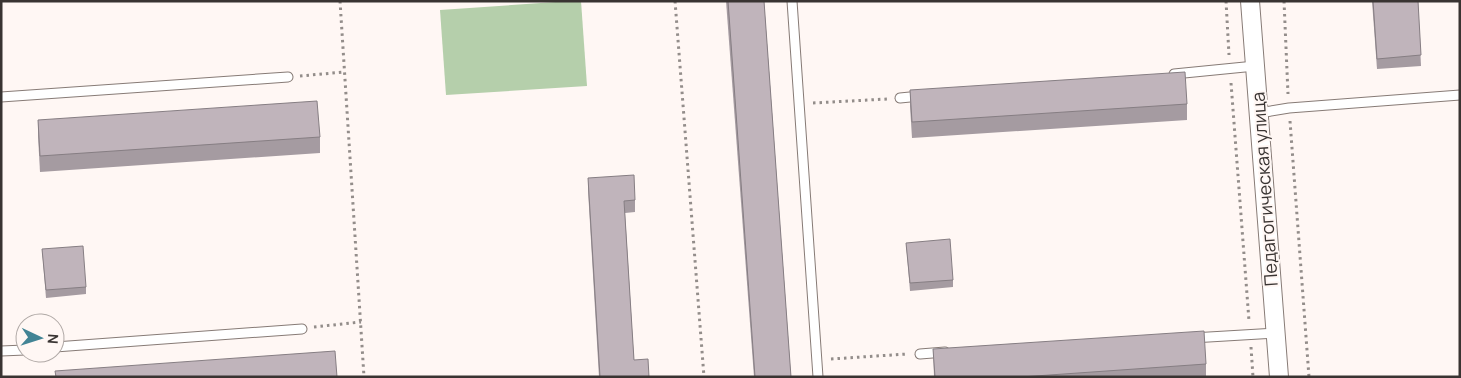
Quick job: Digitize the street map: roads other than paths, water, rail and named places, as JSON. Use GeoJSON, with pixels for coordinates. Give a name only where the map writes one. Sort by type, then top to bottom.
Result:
{"type":"FeatureCollection","features":[{"type":"Feature","properties":{"kind":"street","name":"Педагогическая улица"},"geometry":{"type":"LineString","coordinates":[[1250,1],[1279,377]]}},
{"type":"Feature","properties":{"kind":"lane"},"geometry":{"type":"LineString","coordinates":[[792,1],[818,377]]}},
{"type":"Feature","properties":{"kind":"lane"},"geometry":{"type":"LineString","coordinates":[[1162,75],[1255,66]]}},
{"type":"Feature","properties":{"kind":"lane"},"geometry":{"type":"LineString","coordinates":[[1,97],[288,77]]}},
{"type":"Feature","properties":{"kind":"lane"},"geometry":{"type":"LineString","coordinates":[[1259,113],[1289,108],[1460,95]]}},
{"type":"Feature","properties":{"kind":"lane"},"geometry":{"type":"LineString","coordinates":[[900,98],[929,96]]}},
{"type":"Feature","properties":{"kind":"lane"},"geometry":{"type":"LineString","coordinates":[[65,346],[302,329]]}},
{"type":"Feature","properties":{"kind":"lane"},"geometry":{"type":"LineString","coordinates":[[1182,339],[1276,333]]}},
{"type":"Feature","properties":{"kind":"lane"},"geometry":{"type":"LineString","coordinates":[[1,351],[15,350]]}},
{"type":"Feature","properties":{"kind":"lane"},"geometry":{"type":"LineString","coordinates":[[920,354],[959,351]]}}]}
